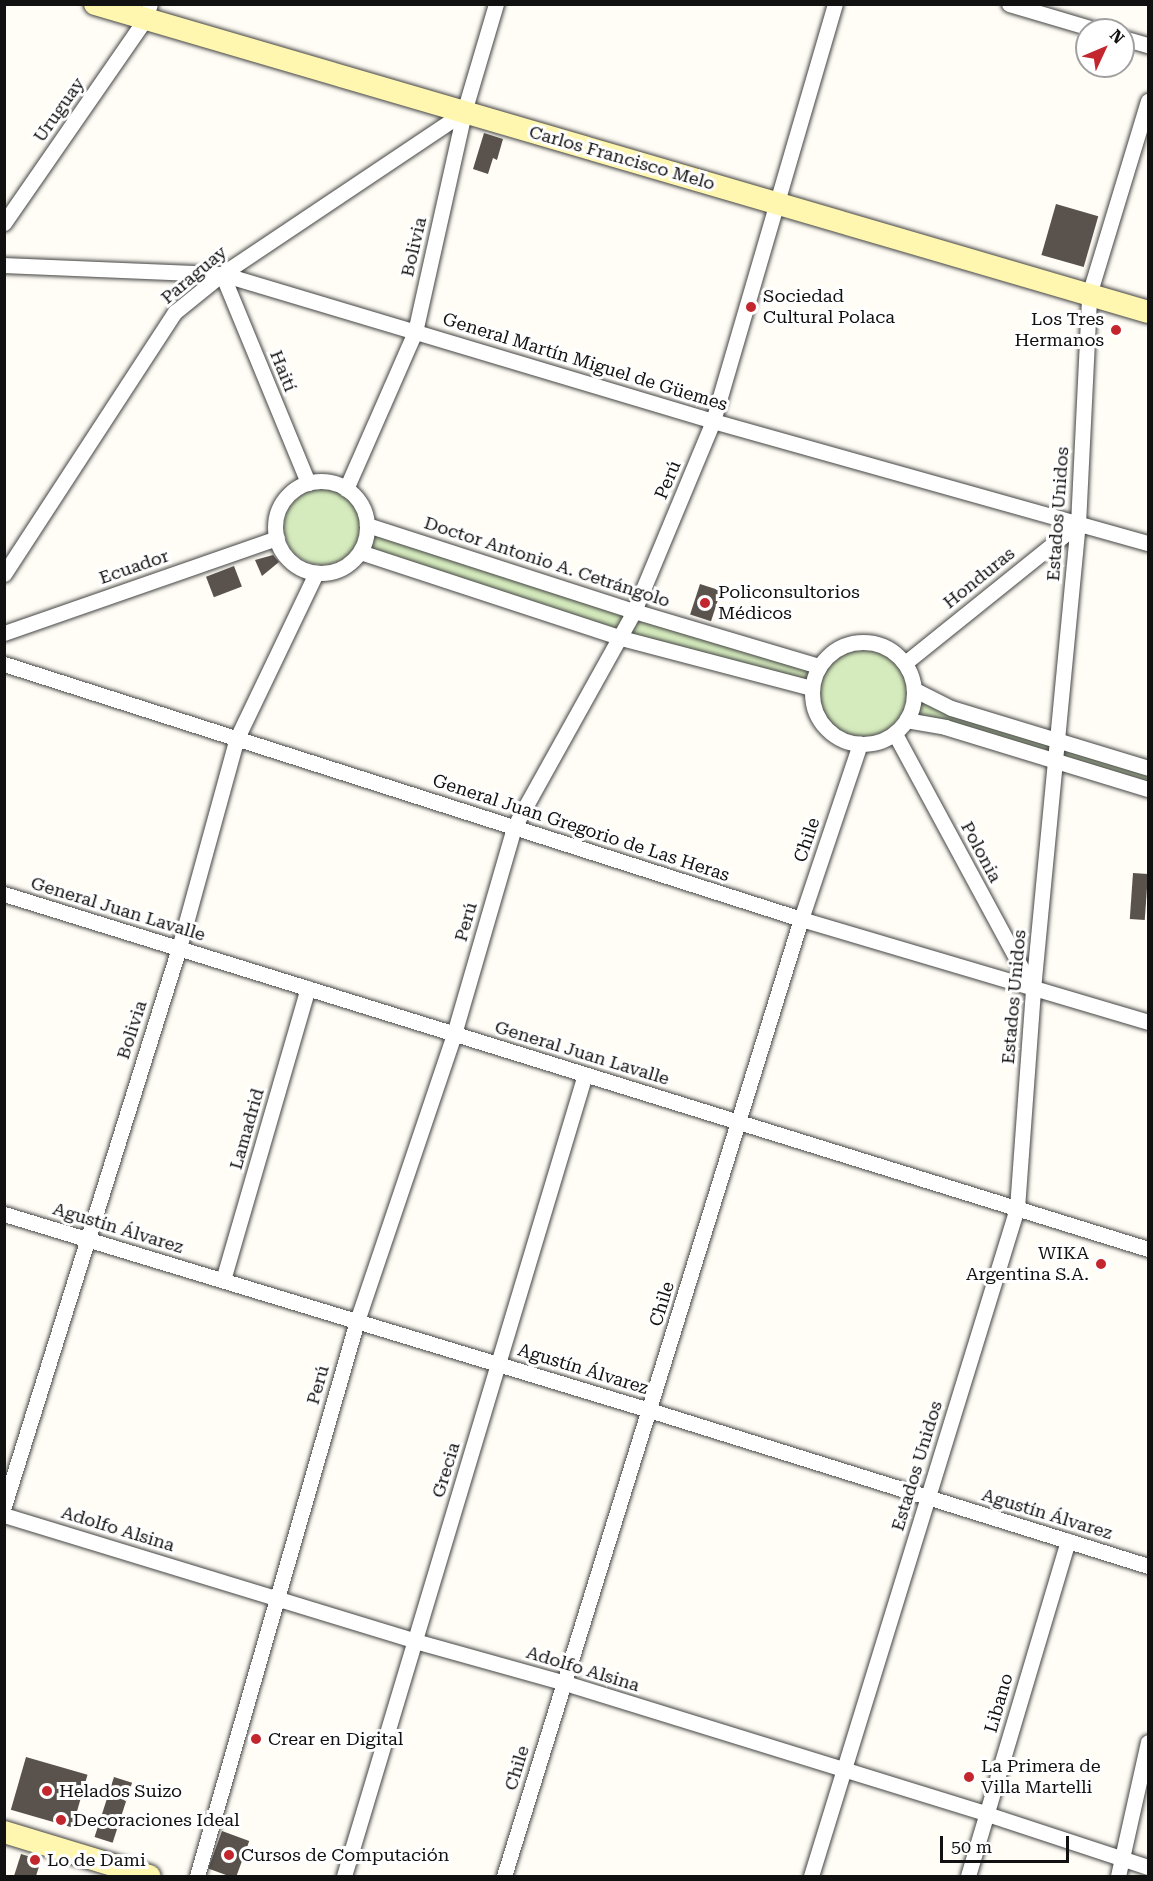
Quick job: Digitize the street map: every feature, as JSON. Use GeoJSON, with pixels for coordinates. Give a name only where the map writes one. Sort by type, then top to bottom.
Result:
{"type":"FeatureCollection","features":[{"type":"Feature","properties":{"kind":"street","name":"Carlos Francisco Melo"},"geometry":{"type":"LineString","coordinates":[[95,4],[147,12],[464,112],[1149,312]]}},
{"type":"Feature","properties":{"kind":"street","name":"Bolivia"},"geometry":{"type":"LineString","coordinates":[[346,489],[415,332],[464,112],[496,4]]}},
{"type":"Feature","properties":{"kind":"street","name":"Perú"},"geometry":{"type":"LineString","coordinates":[[197,1876],[357,1321],[454,1034],[514,827],[621,638],[713,421],[835,4]]}},
{"type":"Feature","properties":{"kind":"street"},"geometry":{"type":"LineString","coordinates":[[1009,4],[1075,24]]}},
{"type":"Feature","properties":{"kind":"street","name":"Uruguay"},"geometry":{"type":"LineString","coordinates":[[4,223],[147,12]]}},
{"type":"Feature","properties":{"kind":"street","name":"Estados Unidos"},"geometry":{"type":"LineString","coordinates":[[811,1876],[1017,1208],[1033,989],[1055,761],[1059,741],[1078,524],[1089,295],[1149,101]]}},
{"type":"Feature","properties":{"kind":"street","name":"Paraguay"},"geometry":{"type":"LineString","coordinates":[[4,574],[175,312],[222,274],[464,112]]}},
{"type":"Feature","properties":{"kind":"street","name":"General Martín Miguel de Güemes"},"geometry":{"type":"LineString","coordinates":[[4,264],[222,274],[713,421],[1149,543]]}},
{"type":"Feature","properties":{"kind":"street","name":"Haití"},"geometry":{"type":"LineString","coordinates":[[222,274],[308,483]]}},
{"type":"Feature","properties":{"kind":"street"},"geometry":{"type":"LineString","coordinates":[[327,482],[346,489],[357,498],[368,525],[366,539],[360,552],[341,569],[316,573],[291,562],[277,538],[278,511],[285,499],[295,489],[308,483],[327,482]]}},
{"type":"Feature","properties":{"kind":"street","name":"Honduras"},"geometry":{"type":"LineString","coordinates":[[905,663],[1078,524]]}},
{"type":"Feature","properties":{"kind":"street","name":"Doctor Antonio A. Cetrángolo"},"geometry":{"type":"LineString","coordinates":[[368,525],[634,611],[819,666]]}},
{"type":"Feature","properties":{"kind":"street","name":"Ecuador"},"geometry":{"type":"LineString","coordinates":[[4,633],[277,538]]}},
{"type":"Feature","properties":{"kind":"street"},"geometry":{"type":"LineString","coordinates":[[360,552],[621,638],[812,688]]}},
{"type":"Feature","properties":{"kind":"street","name":"Bolivia"},"geometry":{"type":"LineString","coordinates":[[4,1506],[179,948],[237,738],[316,573]]}},
{"type":"Feature","properties":{"kind":"street"},"geometry":{"type":"LineString","coordinates":[[860,641],[876,643],[891,649],[905,663],[915,690],[913,707],[895,734],[873,743],[860,744],[844,741],[830,732],[819,719],[813,704],[812,688],[819,666],[830,653],[844,645],[860,641]]}},
{"type":"Feature","properties":{"kind":"street","name":"General Juan Gregorio de Las Heras"},"geometry":{"type":"LineString","coordinates":[[4,664],[801,919],[1149,1022]]}},
{"type":"Feature","properties":{"kind":"street"},"geometry":{"type":"LineString","coordinates":[[915,690],[951,708],[1149,768]]}},
{"type":"Feature","properties":{"kind":"street"},"geometry":{"type":"LineString","coordinates":[[906,720],[945,727],[1149,789]]}},
{"type":"Feature","properties":{"kind":"street","name":"Polonia"},"geometry":{"type":"LineString","coordinates":[[895,734],[1033,989]]}},
{"type":"Feature","properties":{"kind":"street","name":"Chile"},"geometry":{"type":"LineString","coordinates":[[504,1876],[801,919],[860,744]]}},
{"type":"Feature","properties":{"kind":"street","name":"General Juan Lavalle"},"geometry":{"type":"LineString","coordinates":[[6,899],[179,948],[1149,1249]]}},
{"type":"Feature","properties":{"kind":"street","name":"Lamadrid"},"geometry":{"type":"LineString","coordinates":[[223,1280],[308,988]]}},
{"type":"Feature","properties":{"kind":"street","name":"Grecia"},"geometry":{"type":"LineString","coordinates":[[344,1876],[585,1074]]}},
{"type":"Feature","properties":{"kind":"street","name":"Agustín Álvarez"},"geometry":{"type":"LineString","coordinates":[[4,1214],[649,1410],[1149,1566]]}},
{"type":"Feature","properties":{"kind":"street","name":"Adolfo Alsina"},"geometry":{"type":"LineString","coordinates":[[4,1515],[415,1641],[565,1683],[987,1814],[1149,1867]]}},
{"type":"Feature","properties":{"kind":"street","name":"Libano"},"geometry":{"type":"LineString","coordinates":[[968,1876],[1068,1541]]}},
{"type":"Feature","properties":{"kind":"street"},"geometry":{"type":"LineString","coordinates":[[1118,1876],[1124,1859],[1149,1742]]}},
{"type":"Feature","properties":{"kind":"street"},"geometry":{"type":"LineString","coordinates":[[4,1832],[149,1876]]}},
{"type":"Feature","properties":{"kind":"green space"},"geometry":{"type":"Polygon","coordinates":[[[322,489],[336,492],[349,500],[357,513],[360,527],[357,541],[349,554],[336,562],[322,565],[308,562],[295,554],[287,541],[284,527],[287,513],[295,500],[308,492],[322,489]]]}},
{"type":"Feature","properties":{"kind":"green space"},"geometry":{"type":"Polygon","coordinates":[[[367,525],[819,666],[812,688],[360,552],[367,525]]]}},
{"type":"Feature","properties":{"kind":"green space"},"geometry":{"type":"Polygon","coordinates":[[[862,647],[879,651],[894,660],[903,675],[907,692],[903,709],[894,724],[879,733],[862,737],[845,733],[830,724],[821,709],[817,692],[821,675],[830,660],[845,651],[862,647]]]}},
{"type":"Feature","properties":{"kind":"green space"},"geometry":{"type":"Polygon","coordinates":[[[915,690],[1148,768],[1148,788],[906,720],[913,707],[915,690]]]}},
{"type":"Feature","properties":{"kind":"building"},"geometry":{"type":"Polygon","coordinates":[[[484,133],[503,139],[497,160],[493,158],[488,174],[473,169],[484,133]]]}},
{"type":"Feature","properties":{"kind":"building"},"geometry":{"type":"Polygon","coordinates":[[[1056,204],[1098,216],[1084,267],[1041,255],[1056,204]]]}},
{"type":"Feature","properties":{"kind":"building"},"geometry":{"type":"Polygon","coordinates":[[[273,555],[279,562],[262,576],[255,560],[273,555]]]}},
{"type":"Feature","properties":{"kind":"building"},"geometry":{"type":"Polygon","coordinates":[[[234,566],[242,587],[214,597],[206,577],[234,566]]]}},
{"type":"Feature","properties":{"kind":"building","name":"Policonsultorios Médicos"},"geometry":{"type":"Polygon","coordinates":[[[700,584],[721,591],[711,621],[690,614],[700,584]]]}},
{"type":"Feature","properties":{"kind":"building"},"geometry":{"type":"Polygon","coordinates":[[[1133,873],[1148,874],[1145,920],[1130,919],[1133,873]]]}},
{"type":"Feature","properties":{"kind":"building"},"geometry":{"type":"Polygon","coordinates":[[[26,1757],[88,1775],[72,1828],[11,1810],[26,1757]]]}},
{"type":"Feature","properties":{"kind":"building"},"geometry":{"type":"Polygon","coordinates":[[[114,1777],[132,1783],[113,1843],[95,1837],[114,1777]]]}},
{"type":"Feature","properties":{"kind":"building","name":"Cursos de Computación"},"geometry":{"type":"Polygon","coordinates":[[[222,1831],[249,1841],[236,1876],[229,1876],[208,1869],[222,1831]]]}},
{"type":"Feature","properties":{"kind":"building"},"geometry":{"type":"Polygon","coordinates":[[[21,1854],[41,1860],[36,1876],[14,1876],[21,1854]]]}},
{"type":"Feature","properties":{"kind":"place","name":"Sociedad Cultural Polaca"},"geometry":{"type":"Point","coordinates":[751,307]}},
{"type":"Feature","properties":{"kind":"place","name":"Los Tres Hermanos"},"geometry":{"type":"Point","coordinates":[1116,330]}},
{"type":"Feature","properties":{"kind":"place","name":"Policonsultorios Médicos"},"geometry":{"type":"Point","coordinates":[705,603]}},
{"type":"Feature","properties":{"kind":"place","name":"WIKA Argentina S.A."},"geometry":{"type":"Point","coordinates":[1101,1264]}},
{"type":"Feature","properties":{"kind":"place","name":"Crear en Digital"},"geometry":{"type":"Point","coordinates":[256,1739]}},
{"type":"Feature","properties":{"kind":"place","name":"La Primera de Villa Martelli"},"geometry":{"type":"Point","coordinates":[969,1777]}},
{"type":"Feature","properties":{"kind":"place","name":"Helados Suizo"},"geometry":{"type":"Point","coordinates":[47,1791]}},
{"type":"Feature","properties":{"kind":"place","name":"Decoraciones Ideal"},"geometry":{"type":"Point","coordinates":[61,1820]}},
{"type":"Feature","properties":{"kind":"place","name":"Cursos de Computación"},"geometry":{"type":"Point","coordinates":[229,1855]}},
{"type":"Feature","properties":{"kind":"place","name":"Lo de Dami"},"geometry":{"type":"Point","coordinates":[35,1860]}}]}
